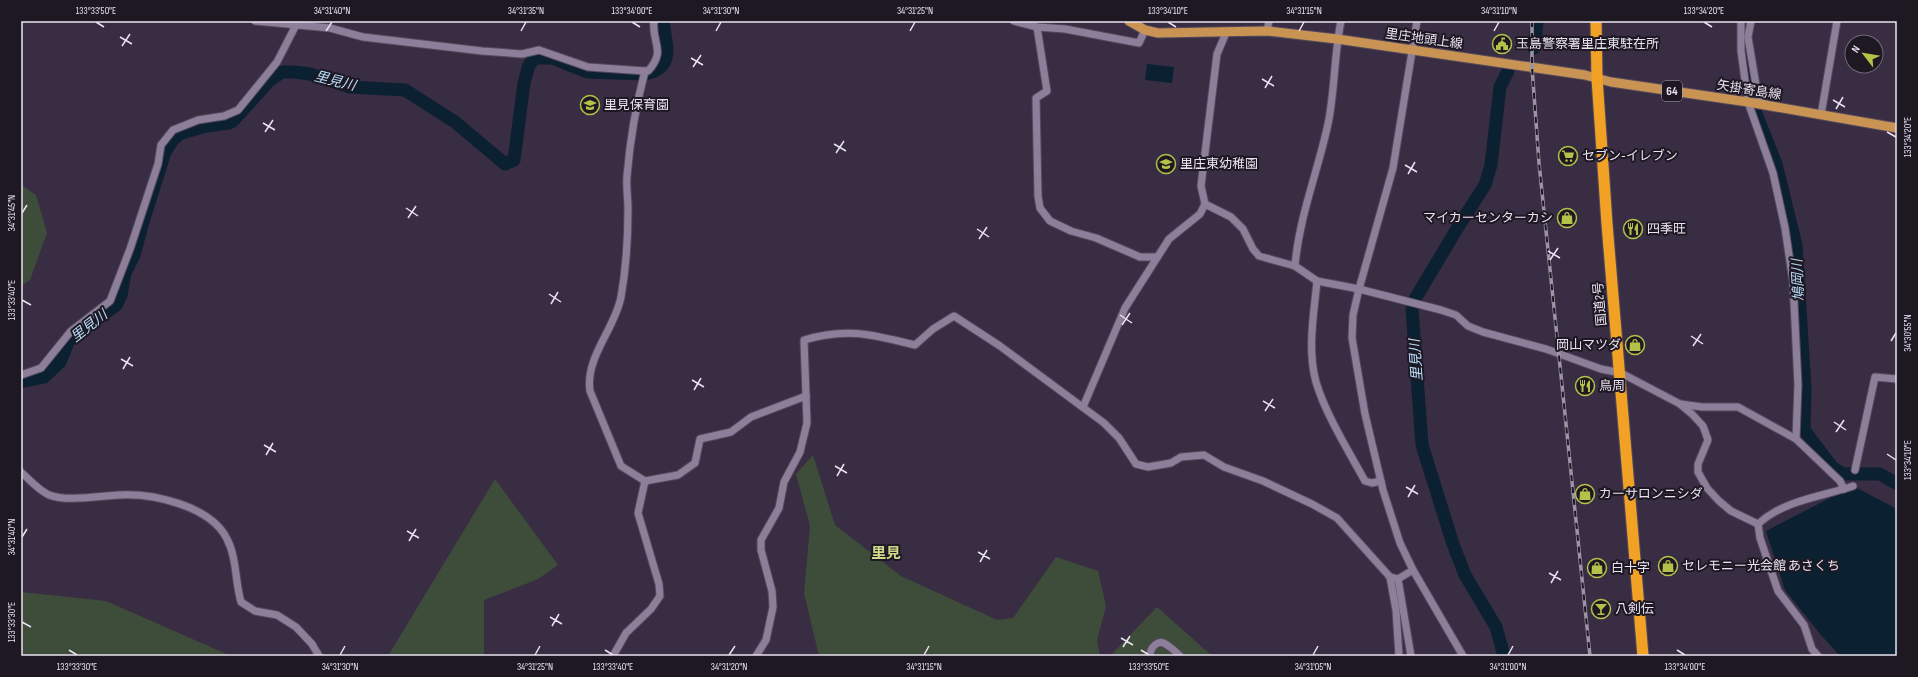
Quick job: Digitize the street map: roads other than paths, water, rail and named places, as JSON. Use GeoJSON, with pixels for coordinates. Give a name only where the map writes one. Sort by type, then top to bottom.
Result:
{"type":"FeatureCollection","features":[{"type":"Feature","properties":{"kind":"highway","name":"国道2号"},"geometry":{"type":"LineString","coordinates":[[1596,21],[1597,78],[1621,373],[1627,474],[1643,656]]}},
{"type":"Feature","properties":{"kind":"main road","name":"里庄地頭上線"},"geometry":{"type":"LineString","coordinates":[[1129,21],[1145,30],[1158,33],[1226,33],[1267,31],[1337,39],[1597,78]]}},
{"type":"Feature","properties":{"kind":"main road","name":"矢掛寄島線"},"geometry":{"type":"LineString","coordinates":[[1597,78],[1611,82],[1748,102],[1897,128]]}},
{"type":"Feature","properties":{"kind":"street"},"geometry":{"type":"LineString","coordinates":[[255,21],[330,28],[362,37],[482,51],[522,54],[539,50],[564,57],[588,67],[645,71],[648,70],[656,61],[658,52],[654,21]]}},
{"type":"Feature","properties":{"kind":"street"},"geometry":{"type":"LineString","coordinates":[[1014,21],[1037,27],[1064,29],[1139,43],[1145,30]]}},
{"type":"Feature","properties":{"kind":"street"},"geometry":{"type":"LineString","coordinates":[[1267,31],[1269,21]]}},
{"type":"Feature","properties":{"kind":"street"},"geometry":{"type":"LineString","coordinates":[[1295,266],[1296,245],[1328,123],[1337,39],[1341,21]]}},
{"type":"Feature","properties":{"kind":"street"},"geometry":{"type":"LineString","coordinates":[[1417,21],[1393,168],[1359,289],[1353,315],[1352,338],[1365,414],[1381,481],[1400,543],[1413,570],[1463,656]]}},
{"type":"Feature","properties":{"kind":"street"},"geometry":{"type":"LineString","coordinates":[[1741,21],[1741,51],[1748,102],[1773,173],[1785,228],[1793,282],[1798,385],[1796,439]]}},
{"type":"Feature","properties":{"kind":"street"},"geometry":{"type":"LineString","coordinates":[[1750,21],[1748,37],[1758,97],[1763,105]]}},
{"type":"Feature","properties":{"kind":"street"},"geometry":{"type":"LineString","coordinates":[[1821,115],[1837,21]]}},
{"type":"Feature","properties":{"kind":"street"},"geometry":{"type":"LineString","coordinates":[[21,375],[41,368],[71,331],[110,301],[130,249],[158,164],[161,146],[173,130],[198,120],[224,116],[238,110],[277,62],[296,25]]}},
{"type":"Feature","properties":{"kind":"street"},"geometry":{"type":"LineString","coordinates":[[1037,27],[1047,91],[1036,98],[1038,196],[1040,208],[1050,221],[1071,231],[1096,238],[1140,257],[1157,257]]}},
{"type":"Feature","properties":{"kind":"street"},"geometry":{"type":"LineString","coordinates":[[1084,408],[1125,308],[1169,239],[1200,214],[1205,204],[1201,186],[1217,54],[1226,33]]}},
{"type":"Feature","properties":{"kind":"street"},"geometry":{"type":"LineString","coordinates":[[645,71],[633,120],[627,177],[628,209],[626,260],[621,298],[611,326],[589,375],[590,391],[621,466],[645,481],[678,474],[695,463],[700,439],[731,432],[751,417],[806,396]]}},
{"type":"Feature","properties":{"kind":"street"},"geometry":{"type":"LineString","coordinates":[[1205,204],[1231,217],[1243,229],[1253,249],[1259,256],[1295,266],[1317,281],[1359,289],[1442,310],[1456,315],[1468,326],[1483,332],[1553,351],[1601,369],[1621,373],[1680,404],[1703,426],[1708,440],[1698,464],[1698,472],[1707,488],[1731,511],[1758,524]]}},
{"type":"Feature","properties":{"kind":"street"},"geometry":{"type":"LineString","coordinates":[[1317,281],[1312,335],[1313,363],[1316,381],[1323,400],[1364,481],[1372,484],[1381,481]]}},
{"type":"Feature","properties":{"kind":"street"},"geometry":{"type":"LineString","coordinates":[[756,656],[766,640],[773,607],[772,591],[761,550],[761,540],[778,508],[784,482],[800,452],[807,423],[804,340],[839,332],[858,332],[915,345],[933,329],[954,316],[1000,346],[1113,431],[1136,464],[1148,467],[1171,463],[1181,458],[1204,455],[1224,467],[1263,481],[1312,504],[1337,518],[1390,577],[1396,610],[1399,656]]}},
{"type":"Feature","properties":{"kind":"street"},"geometry":{"type":"LineString","coordinates":[[1855,470],[1876,377],[1897,379]]}},
{"type":"Feature","properties":{"kind":"street"},"geometry":{"type":"LineString","coordinates":[[1680,404],[1702,407],[1738,407],[1796,439],[1840,481],[1844,489]]}},
{"type":"Feature","properties":{"kind":"street"},"geometry":{"type":"LineString","coordinates":[[21,472],[36,487],[50,496],[71,498],[122,494],[147,496],[168,500],[193,509],[215,524],[227,540],[241,602],[255,611],[277,615],[296,627],[312,644],[319,656]]}},
{"type":"Feature","properties":{"kind":"street"},"geometry":{"type":"LineString","coordinates":[[613,656],[626,633],[651,609],[660,596],[659,584],[638,513],[645,481]]}},
{"type":"Feature","properties":{"kind":"street"},"geometry":{"type":"LineString","coordinates":[[1758,524],[1768,515],[1802,500],[1853,486]]}},
{"type":"Feature","properties":{"kind":"street"},"geometry":{"type":"LineString","coordinates":[[1758,524],[1760,538],[1778,591],[1804,625],[1812,649],[1818,656]]}},
{"type":"Feature","properties":{"kind":"street"},"geometry":{"type":"LineString","coordinates":[[1390,577],[1398,579],[1413,570]]}},
{"type":"Feature","properties":{"kind":"street"},"geometry":{"type":"LineString","coordinates":[[1398,579],[1411,656]]}},
{"type":"Feature","properties":{"kind":"street"},"geometry":{"type":"LineString","coordinates":[[1150,656],[1152,646],[1156,643],[1167,644],[1180,656]]}},
{"type":"Feature","properties":{"kind":"water"},"geometry":{"type":"Polygon","coordinates":[[[1147,64],[1174,67],[1172,83],[1145,80],[1147,64]]]}},
{"type":"Feature","properties":{"kind":"water"},"geometry":{"type":"Polygon","coordinates":[[[1853,486],[1897,509],[1897,656],[1840,656],[1820,634],[1785,590],[1766,531],[1853,486]]]}},
{"type":"Feature","properties":{"kind":"waterway","name":"里見川"},"geometry":{"type":"LineString","coordinates":[[21,382],[44,377],[60,362],[69,340],[116,305],[121,295],[125,273],[134,255],[165,152],[172,141],[179,134],[206,126],[229,123],[233,121],[269,81],[282,72],[310,74],[350,87],[405,90],[455,122],[505,164],[514,160],[524,83],[529,65],[535,58],[552,58],[587,72],[644,74],[661,67],[665,61],[667,47],[663,21]]}},
{"type":"Feature","properties":{"kind":"waterway","name":"里見川"},"geometry":{"type":"LineString","coordinates":[[1534,48],[1537,21]]}},
{"type":"Feature","properties":{"kind":"waterway","name":"鳩岡川"},"geometry":{"type":"LineString","coordinates":[[1746,21],[1744,35],[1755,111],[1776,164],[1796,245],[1805,388],[1804,430],[1832,467],[1843,474],[1880,474],[1897,484]]}},
{"type":"Feature","properties":{"kind":"waterway","name":"里見川"},"geometry":{"type":"LineString","coordinates":[[1504,656],[1496,627],[1465,575],[1453,544],[1422,445],[1412,309],[1415,299],[1485,185],[1491,165],[1500,87],[1508,71]]}},
{"type":"Feature","properties":{"kind":"railway"},"geometry":{"type":"LineString","coordinates":[[1532,21],[1532,67],[1539,163],[1590,656]]}},
{"type":"Feature","properties":{"kind":"place","name":"玉島警察署里庄東駐在所"},"geometry":{"type":"Point","coordinates":[1502,44]}},
{"type":"Feature","properties":{"kind":"place","name":"里見保育園"},"geometry":{"type":"Point","coordinates":[590,105]}},
{"type":"Feature","properties":{"kind":"place","name":"セブン-イレブン"},"geometry":{"type":"Point","coordinates":[1568,156]}},
{"type":"Feature","properties":{"kind":"place","name":"里庄東幼稚園"},"geometry":{"type":"Point","coordinates":[1166,164]}},
{"type":"Feature","properties":{"kind":"place","name":"マイカーセンターカシ"},"geometry":{"type":"Point","coordinates":[1567,218]}},
{"type":"Feature","properties":{"kind":"place","name":"四季旺"},"geometry":{"type":"Point","coordinates":[1633,229]}},
{"type":"Feature","properties":{"kind":"place","name":"岡山マツダ"},"geometry":{"type":"Point","coordinates":[1635,345]}},
{"type":"Feature","properties":{"kind":"place","name":"鳥周"},"geometry":{"type":"Point","coordinates":[1585,386]}},
{"type":"Feature","properties":{"kind":"place","name":"カーサロンニシダ"},"geometry":{"type":"Point","coordinates":[1585,494]}},
{"type":"Feature","properties":{"kind":"place","name":"セレモニー光会館 あさくち"},"geometry":{"type":"Point","coordinates":[1668,566]}},
{"type":"Feature","properties":{"kind":"place","name":"白十字"},"geometry":{"type":"Point","coordinates":[1597,568]}},
{"type":"Feature","properties":{"kind":"place","name":"八剣伝"},"geometry":{"type":"Point","coordinates":[1601,609]}},
{"type":"Feature","properties":{"kind":"district","name":"里見"},"geometry":{"type":"Point","coordinates":[886,553]}}]}
